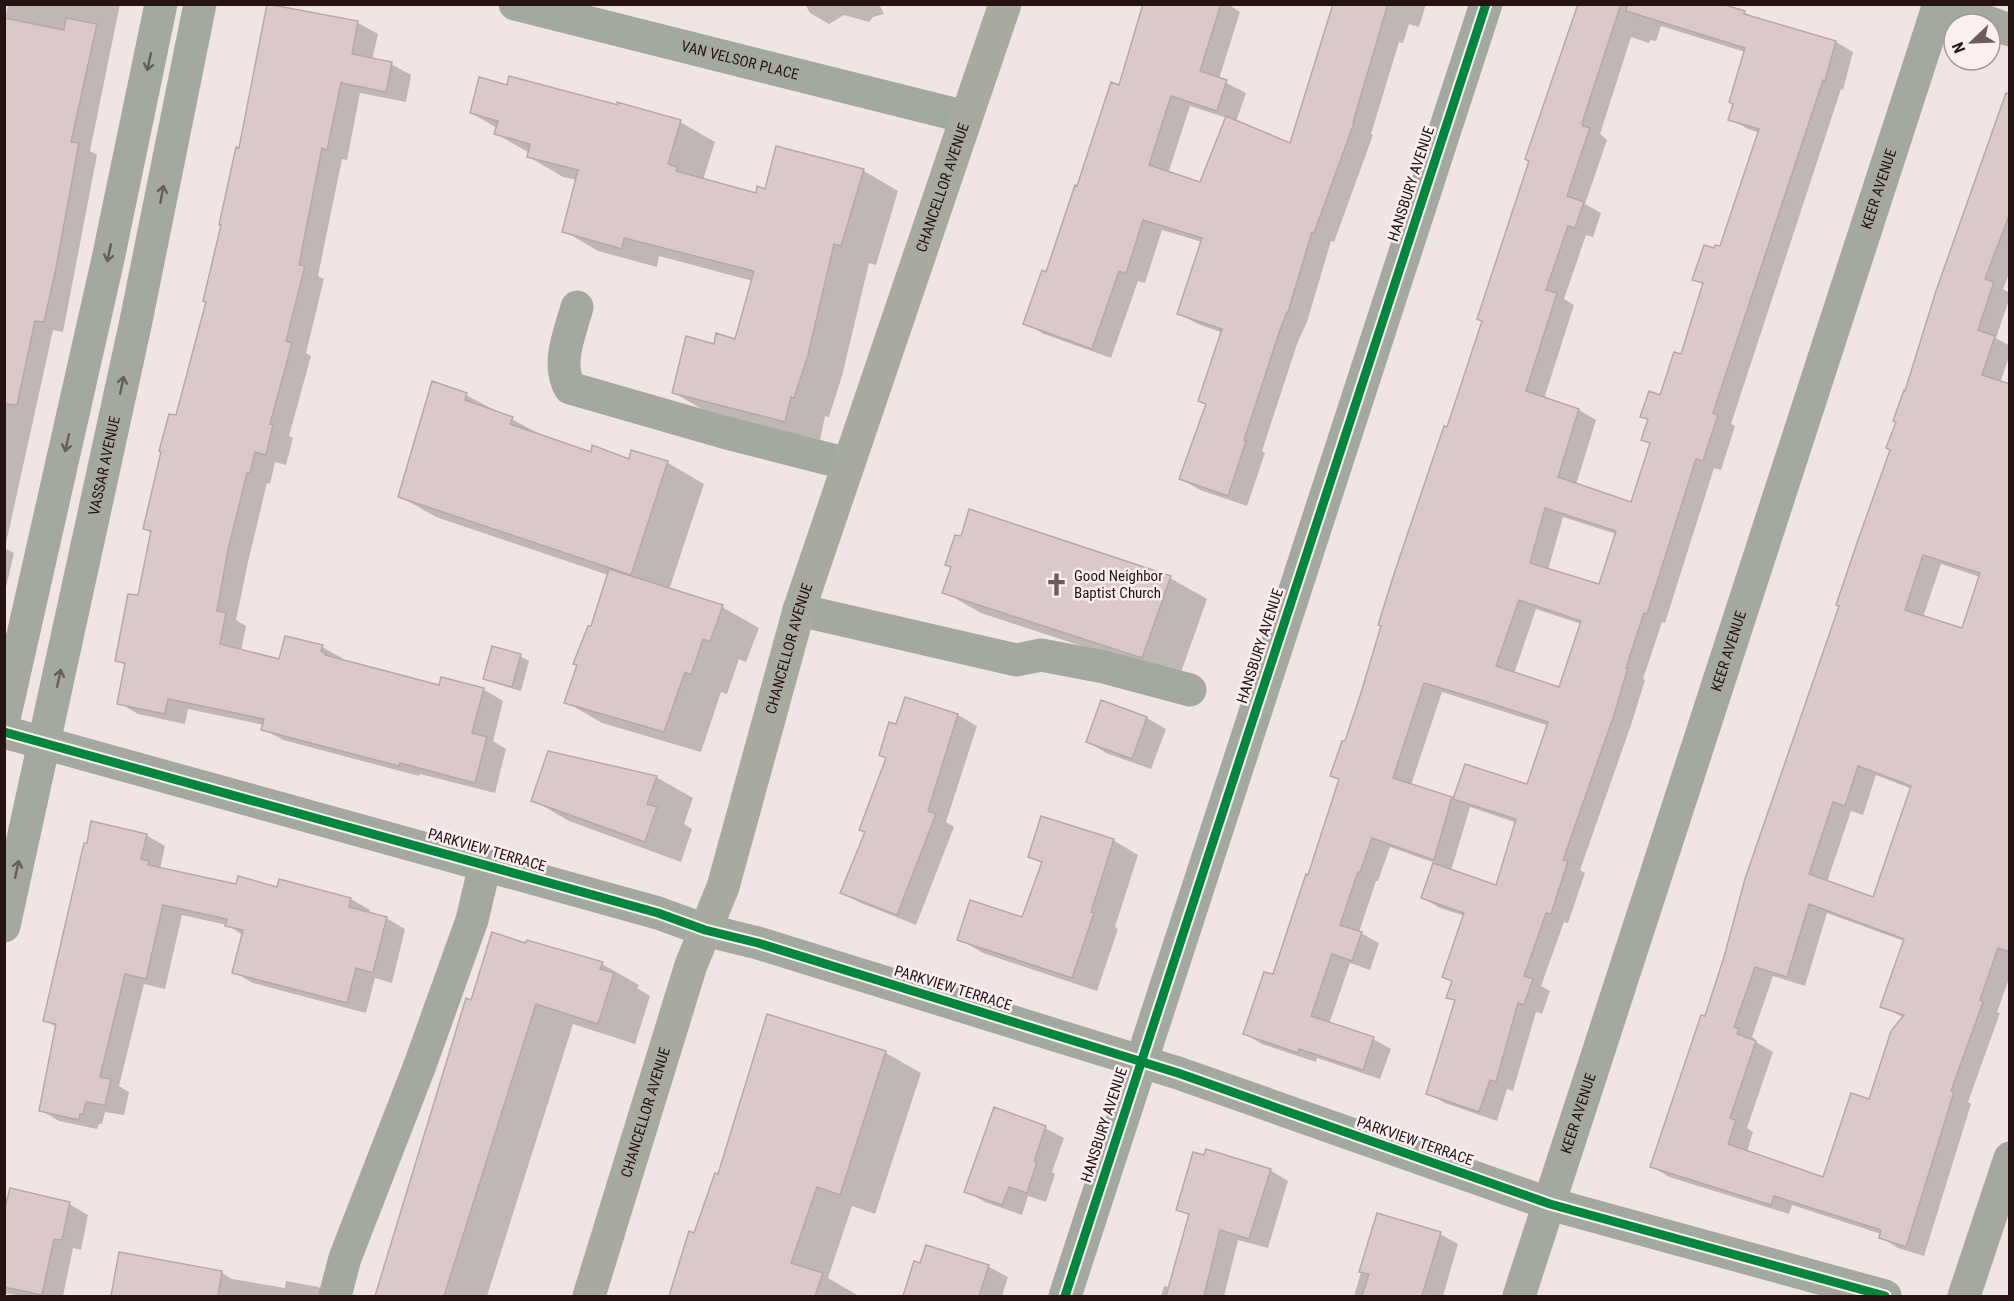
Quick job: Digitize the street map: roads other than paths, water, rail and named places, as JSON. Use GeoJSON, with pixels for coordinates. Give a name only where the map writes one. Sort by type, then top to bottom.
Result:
{"type":"FeatureCollection","features":[{"type":"Feature","properties":{"kind":"main road","name":"CHANCELLOR AVENUE"},"geometry":{"type":"LineString","coordinates":[[589,1296],[691,965],[723,887],[799,610],[1005,4]]}},
{"type":"Feature","properties":{"kind":"street"},"geometry":{"type":"LineString","coordinates":[[4,719],[94,324],[161,4]]}},
{"type":"Feature","properties":{"kind":"street","name":"VASSAR AVENUE"},"geometry":{"type":"LineString","coordinates":[[4,926],[46,743],[133,334],[200,4]]}},
{"type":"Feature","properties":{"kind":"street","name":"VAN VELSOR PLACE"},"geometry":{"type":"LineString","coordinates":[[515,4],[966,117]]}},
{"type":"Feature","properties":{"kind":"street","name":"HANSBURY AVENUE"},"geometry":{"type":"LineString","coordinates":[[1065,1296],[1486,4]]}},
{"type":"Feature","properties":{"kind":"street"},"geometry":{"type":"LineString","coordinates":[[1938,5],[2010,30]]}},
{"type":"Feature","properties":{"kind":"street","name":"KEER AVENUE"},"geometry":{"type":"LineString","coordinates":[[1519,1296],[1938,5]]}},
{"type":"Feature","properties":{"kind":"street"},"geometry":{"type":"LineString","coordinates":[[577,307],[563,364],[565,378],[570,388],[723,432],[848,464]]}},
{"type":"Feature","properties":{"kind":"street"},"geometry":{"type":"LineString","coordinates":[[94,324],[133,334]]}},
{"type":"Feature","properties":{"kind":"street"},"geometry":{"type":"LineString","coordinates":[[799,610],[1016,660],[1041,655],[1104,667],[1190,690]]}},
{"type":"Feature","properties":{"kind":"street","name":"PARKVIEW TERRACE"},"geometry":{"type":"LineString","coordinates":[[4,732],[758,943],[1140,1061],[1550,1204],[1885,1296]]}},
{"type":"Feature","properties":{"kind":"street"},"geometry":{"type":"LineString","coordinates":[[335,1296],[345,1258],[416,1076],[472,920],[485,865]]}},
{"type":"Feature","properties":{"kind":"street"},"geometry":{"type":"LineString","coordinates":[[1964,1296],[2010,1158]]}},
{"type":"Feature","properties":{"kind":"place","name":"Good Neighbor Baptist Church"},"geometry":{"type":"Point","coordinates":[1056,585]}}]}
